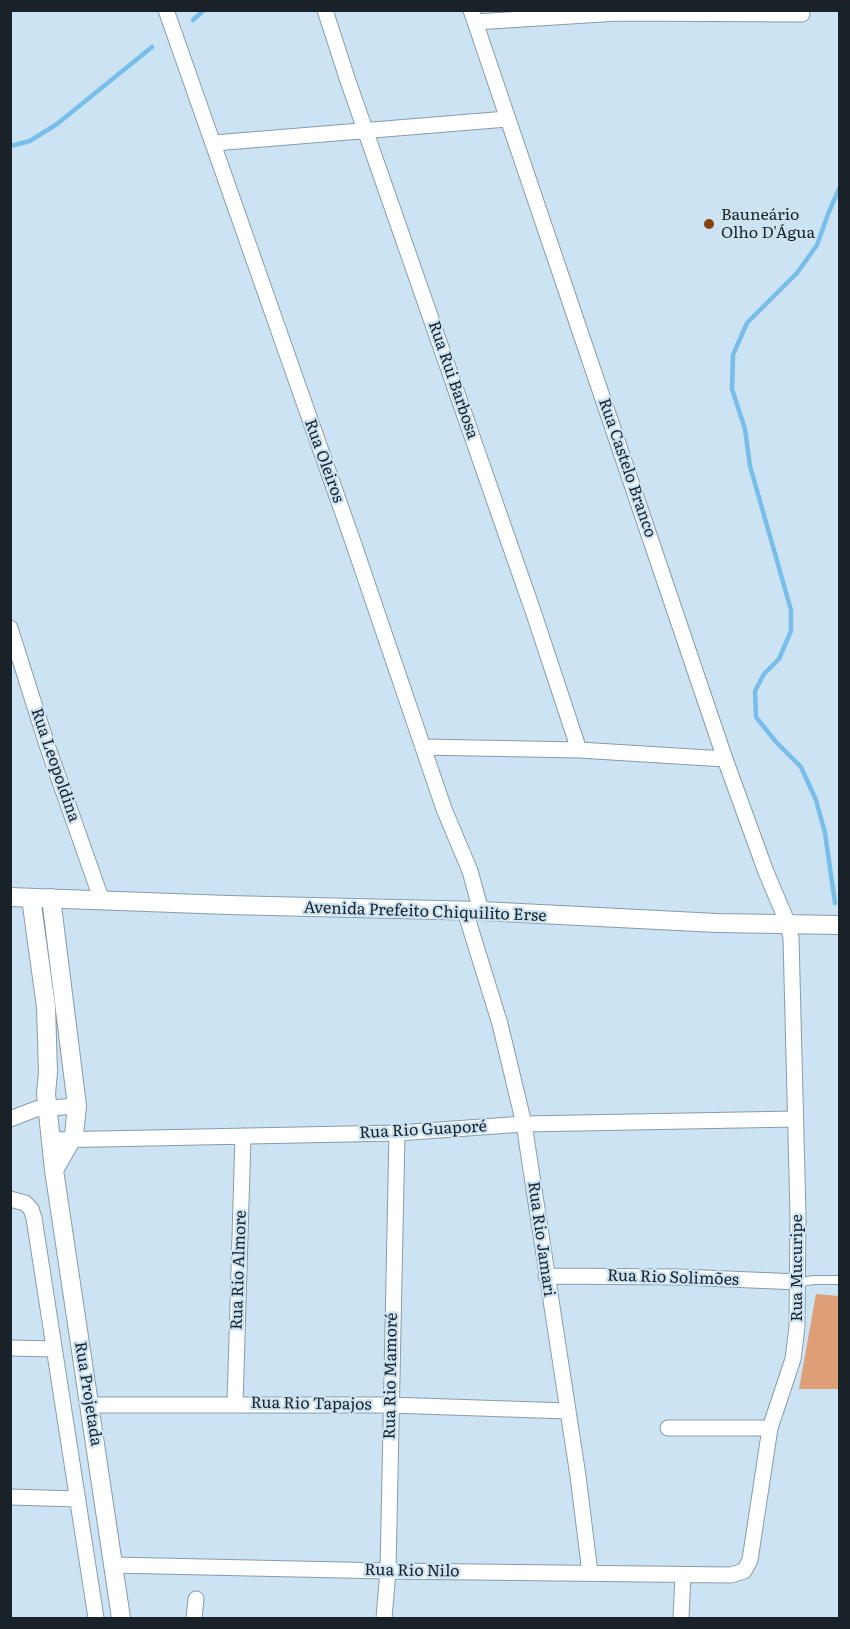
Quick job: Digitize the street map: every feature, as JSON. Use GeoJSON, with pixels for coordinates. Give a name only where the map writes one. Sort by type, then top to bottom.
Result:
{"type":"FeatureCollection","features":[{"type":"Feature","properties":{"kind":"street","name":"Rua Oleiros"},"geometry":{"type":"LineString","coordinates":[[166,10],[352,538],[444,809],[470,871],[473,911]]}},
{"type":"Feature","properties":{"kind":"street","name":"Rua Rui Barbosa"},"geometry":{"type":"LineString","coordinates":[[325,10],[579,750]]}},
{"type":"Feature","properties":{"kind":"street"},"geometry":{"type":"LineString","coordinates":[[473,16],[618,13],[802,14]]}},
{"type":"Feature","properties":{"kind":"street","name":"Rua Castelo Branco"},"geometry":{"type":"LineString","coordinates":[[473,16],[725,759],[766,872],[788,924]]}},
{"type":"Feature","properties":{"kind":"street"},"geometry":{"type":"LineString","coordinates":[[214,143],[507,119]]}},
{"type":"Feature","properties":{"kind":"street","name":"Rua Leopoldina"},"geometry":{"type":"LineString","coordinates":[[10,628],[47,745],[102,901]]}},
{"type":"Feature","properties":{"kind":"street"},"geometry":{"type":"LineString","coordinates":[[423,747],[579,750],[725,759]]}},
{"type":"Feature","properties":{"kind":"street","name":"Avenida Prefeito Chiquilito Erse"},"geometry":{"type":"LineString","coordinates":[[10,897],[840,925]]}},
{"type":"Feature","properties":{"kind":"street","name":"Rua Projetada"},"geometry":{"type":"LineString","coordinates":[[31,898],[46,1006],[47,1107],[54,1170],[121,1618]]}},
{"type":"Feature","properties":{"kind":"street"},"geometry":{"type":"LineString","coordinates":[[51,898],[77,1106],[72,1138],[54,1170]]}},
{"type":"Feature","properties":{"kind":"street","name":"Rua Rio Jamari"},"geometry":{"type":"LineString","coordinates":[[473,911],[524,1124],[578,1476],[590,1574]]}},
{"type":"Feature","properties":{"kind":"street","name":"Rua Mucuripe"},"geometry":{"type":"LineString","coordinates":[[711,1575],[740,1574],[748,1566],[757,1525],[770,1428],[793,1359],[797,1327],[799,1282],[793,972],[788,924]]}},
{"type":"Feature","properties":{"kind":"street"},"geometry":{"type":"LineString","coordinates":[[10,1119],[47,1107],[77,1106]]}},
{"type":"Feature","properties":{"kind":"street","name":"Rua Rio Guaporé"},"geometry":{"type":"LineString","coordinates":[[51,1140],[397,1133],[524,1124],[795,1119]]}},
{"type":"Feature","properties":{"kind":"street","name":"Rua Rio Mamoré"},"geometry":{"type":"LineString","coordinates":[[384,1618],[388,1571],[397,1133]]}},
{"type":"Feature","properties":{"kind":"street","name":"Rua Rio Almore"},"geometry":{"type":"LineString","coordinates":[[235,1404],[243,1136]]}},
{"type":"Feature","properties":{"kind":"street"},"geometry":{"type":"LineString","coordinates":[[10,1199],[25,1203],[31,1209],[34,1218],[96,1618]]}},
{"type":"Feature","properties":{"kind":"street","name":"Rua Rio Solimões"},"geometry":{"type":"LineString","coordinates":[[546,1276],[680,1277],[799,1282]]}},
{"type":"Feature","properties":{"kind":"street"},"geometry":{"type":"LineString","coordinates":[[10,1347],[54,1349]]}},
{"type":"Feature","properties":{"kind":"street","name":"Rua Rio Tapajos"},"geometry":{"type":"LineString","coordinates":[[90,1405],[390,1405],[567,1411]]}},
{"type":"Feature","properties":{"kind":"street"},"geometry":{"type":"LineString","coordinates":[[668,1428],[770,1428]]}},
{"type":"Feature","properties":{"kind":"street"},"geometry":{"type":"LineString","coordinates":[[10,1497],[78,1499]]}},
{"type":"Feature","properties":{"kind":"street","name":"Rua Rio Nilo"},"geometry":{"type":"LineString","coordinates":[[113,1565],[711,1575]]}},
{"type":"Feature","properties":{"kind":"street"},"geometry":{"type":"LineString","coordinates":[[681,1618],[684,1575]]}},
{"type":"Feature","properties":{"kind":"street"},"geometry":{"type":"LineString","coordinates":[[194,1618],[196,1599]]}},
{"type":"Feature","properties":{"kind":"lane"},"geometry":{"type":"LineString","coordinates":[[799,1282],[840,1280]]}},
{"type":"Feature","properties":{"kind":"shaded area"},"geometry":{"type":"Polygon","coordinates":[[[816,1294],[839,1296],[839,1389],[799,1389],[816,1294]]]}},
{"type":"Feature","properties":{"kind":"waterway"},"geometry":{"type":"LineString","coordinates":[[193,20],[204,10]]}},
{"type":"Feature","properties":{"kind":"waterway"},"geometry":{"type":"LineString","coordinates":[[10,146],[30,141],[57,124],[152,47]]}},
{"type":"Feature","properties":{"kind":"waterway"},"geometry":{"type":"LineString","coordinates":[[835,903],[825,833],[816,800],[801,767],[776,742],[756,717],[755,691],[764,674],[779,659],[791,631],[791,610],[750,466],[745,429],[732,389],[733,355],[747,323],[797,273],[817,245],[840,187]]}},
{"type":"Feature","properties":{"kind":"place","name":"Bauneário Olho D'Água"},"geometry":{"type":"Point","coordinates":[709,224]}}]}
